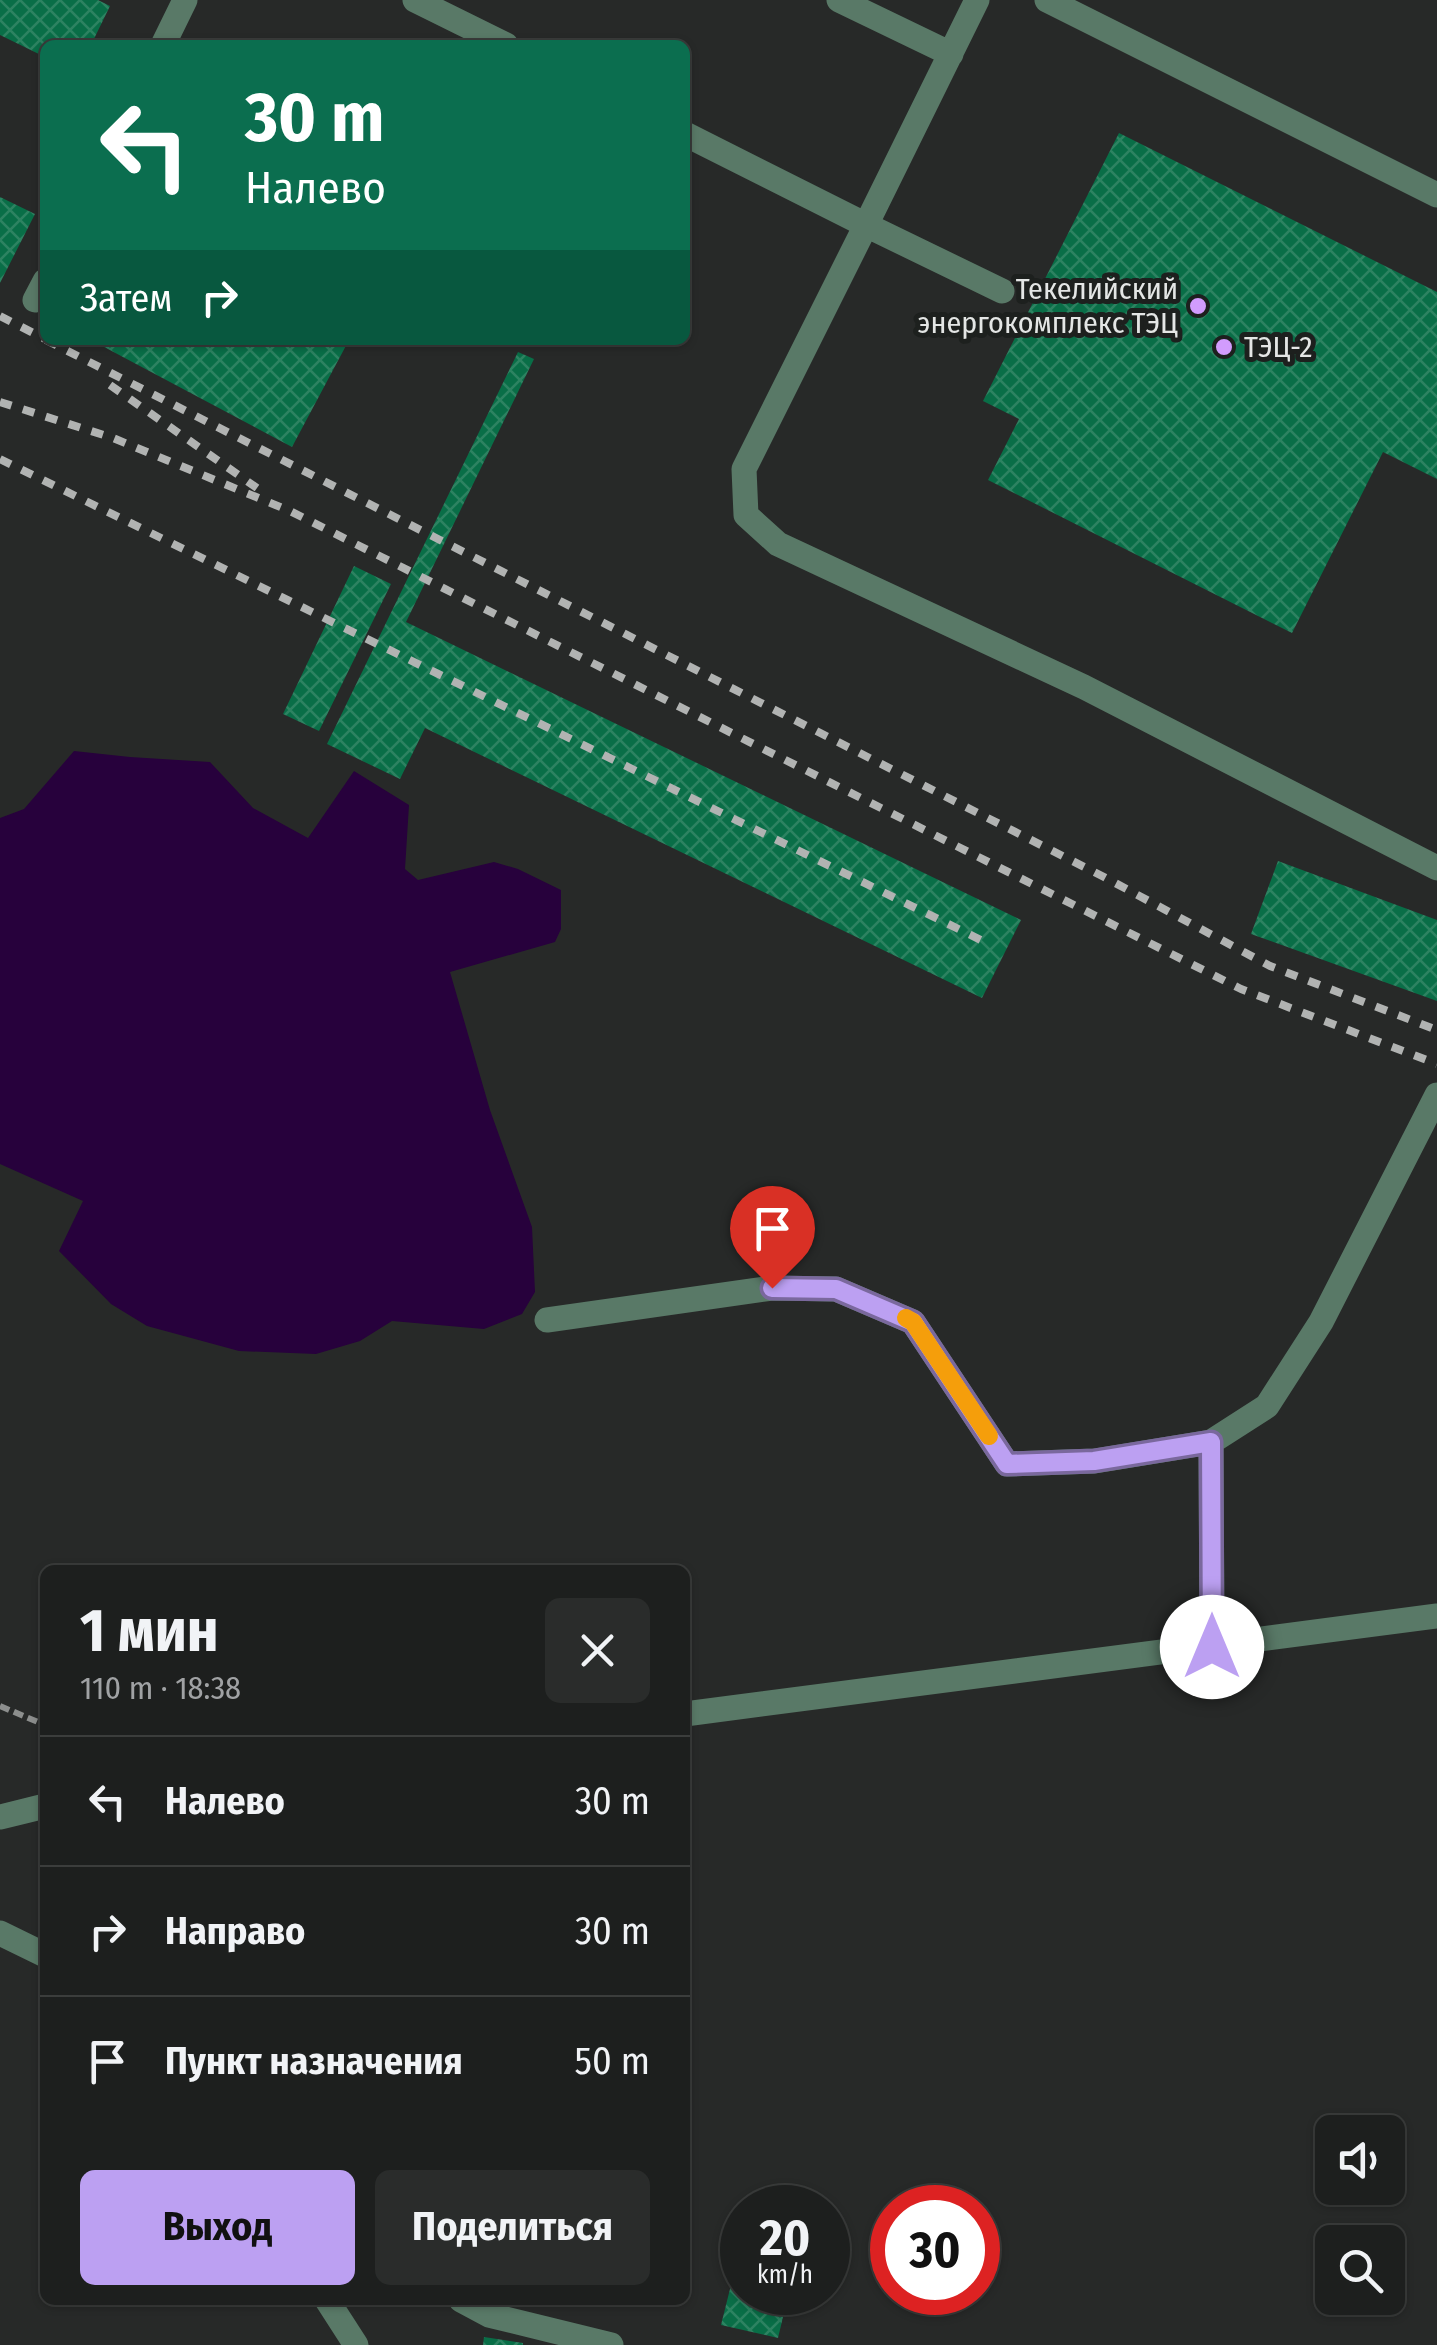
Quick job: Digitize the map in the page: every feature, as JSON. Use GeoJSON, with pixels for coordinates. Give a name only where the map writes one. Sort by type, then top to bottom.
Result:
{"type":"FeatureCollection","features":[{"type":"Feature","properties":{"kind":"street"},"geometry":{"type":"LineString","coordinates":[[166,40],[186,0]]}},
{"type":"Feature","properties":{"kind":"street"},"geometry":{"type":"LineString","coordinates":[[415,0],[496,40]]}},
{"type":"Feature","properties":{"kind":"street"},"geometry":{"type":"LineString","coordinates":[[839,0],[951,54]]}},
{"type":"Feature","properties":{"kind":"street"},"geometry":{"type":"LineString","coordinates":[[977,0],[744,469],[746,515],[778,544],[1084,687],[1437,868]]}},
{"type":"Feature","properties":{"kind":"street"},"geometry":{"type":"LineString","coordinates":[[1047,0],[1437,195]]}},
{"type":"Feature","properties":{"kind":"street"},"geometry":{"type":"LineString","coordinates":[[690,136],[1002,291]]}},
{"type":"Feature","properties":{"kind":"street"},"geometry":{"type":"LineString","coordinates":[[546,1320],[772,1288],[836,1289],[913,1322],[1007,1464],[1094,1461],[1211,1442],[1268,1406],[1321,1322],[1437,1095]]}},
{"type":"Feature","properties":{"kind":"street"},"geometry":{"type":"LineString","coordinates":[[1211,1442],[1212,1647]]}},
{"type":"Feature","properties":{"kind":"street"},"geometry":{"type":"LineString","coordinates":[[690,1713],[1437,1616]]}},
{"type":"Feature","properties":{"kind":"street"},"geometry":{"type":"LineString","coordinates":[[0,1817],[40,1807]]}},
{"type":"Feature","properties":{"kind":"street"},"geometry":{"type":"LineString","coordinates":[[0,1933],[40,1953]]}},
{"type":"Feature","properties":{"kind":"street"},"geometry":{"type":"LineString","coordinates":[[331,2305],[356,2345]]}},
{"type":"Feature","properties":{"kind":"street"},"geometry":{"type":"LineString","coordinates":[[471,2305],[489,2314],[611,2345]]}},
{"type":"Feature","properties":{"kind":"path"},"geometry":{"type":"LineString","coordinates":[[0,1706],[40,1723]]}},
{"type":"Feature","properties":{"kind":"shaded area"},"geometry":{"type":"Polygon","coordinates":[[[74,751],[210,762],[253,808],[308,838],[354,771],[409,805],[405,869],[418,880],[494,862],[561,890],[561,929],[555,942],[450,972],[490,1110],[532,1227],[535,1292],[522,1314],[484,1329],[392,1321],[360,1341],[316,1354],[239,1351],[147,1326],[111,1304],[59,1251],[83,1201],[0,1164],[0,818],[24,809],[74,751]]]}},
{"type":"Feature","properties":{"kind":"building"},"geometry":{"type":"Polygon","coordinates":[[[0,0],[98,0],[110,6],[93,40],[40,40],[40,55],[0,35],[0,0]]]}},
{"type":"Feature","properties":{"kind":"building","name":"ТЭЦ-2"},"geometry":{"type":"Polygon","coordinates":[[[1119,133],[1437,292],[1437,479],[1383,452],[1292,633],[988,480],[1019,419],[983,401],[1119,133]]]}},
{"type":"Feature","properties":{"kind":"building"},"geometry":{"type":"Polygon","coordinates":[[[0,197],[35,214],[0,283],[0,197]]]}},
{"type":"Feature","properties":{"kind":"building"},"geometry":{"type":"Polygon","coordinates":[[[100,345],[346,345],[292,447],[100,345]]]}},
{"type":"Feature","properties":{"kind":"building"},"geometry":{"type":"Polygon","coordinates":[[[518,352],[534,359],[406,622],[1021,920],[982,998],[425,728],[400,779],[327,744],[518,352]]]}},
{"type":"Feature","properties":{"kind":"building"},"geometry":{"type":"Polygon","coordinates":[[[354,566],[391,584],[319,731],[283,714],[354,566]]]}},
{"type":"Feature","properties":{"kind":"building"},"geometry":{"type":"Polygon","coordinates":[[[1278,861],[1437,920],[1437,1001],[1251,934],[1278,861]]]}},
{"type":"Feature","properties":{"kind":"building"},"geometry":{"type":"Polygon","coordinates":[[[724,2315],[784,2315],[778,2338],[721,2325],[724,2315]]]}},
{"type":"Feature","properties":{"kind":"building"},"geometry":{"type":"Polygon","coordinates":[[[484,2337],[523,2343],[523,2345],[483,2345],[484,2337]]]}},
{"type":"Feature","properties":{"kind":"railway"},"geometry":{"type":"LineString","coordinates":[[0,316],[40,336]]}},
{"type":"Feature","properties":{"kind":"railway"},"geometry":{"type":"LineString","coordinates":[[56,345],[1104,877],[1270,966],[1437,1030]]}},
{"type":"Feature","properties":{"kind":"railway"},"geometry":{"type":"LineString","coordinates":[[110,385],[257,488]]}},
{"type":"Feature","properties":{"kind":"railway"},"geometry":{"type":"LineString","coordinates":[[0,402],[113,438],[290,511],[1241,989],[1437,1064]]}},
{"type":"Feature","properties":{"kind":"railway"},"geometry":{"type":"LineString","coordinates":[[0,459],[989,944]]}},
{"type":"Feature","properties":{"kind":"slow traffic"},"geometry":{"type":"LineString","coordinates":[[906,1318],[913,1322],[989,1436]]}},
{"type":"Feature","properties":{"kind":"place","name":"Текелийский энергокомплекс ТЭЦ"},"geometry":{"type":"Point","coordinates":[1198,306]}},
{"type":"Feature","properties":{"kind":"place","name":"ТЭЦ-2"},"geometry":{"type":"Point","coordinates":[1224,347]}},
{"type":"Feature","properties":{"kind":"route"},"geometry":{"type":"LineString","coordinates":[[772,1288],[836,1289],[913,1322],[1007,1464],[1094,1461],[1211,1442],[1212,1647]]}}]}
